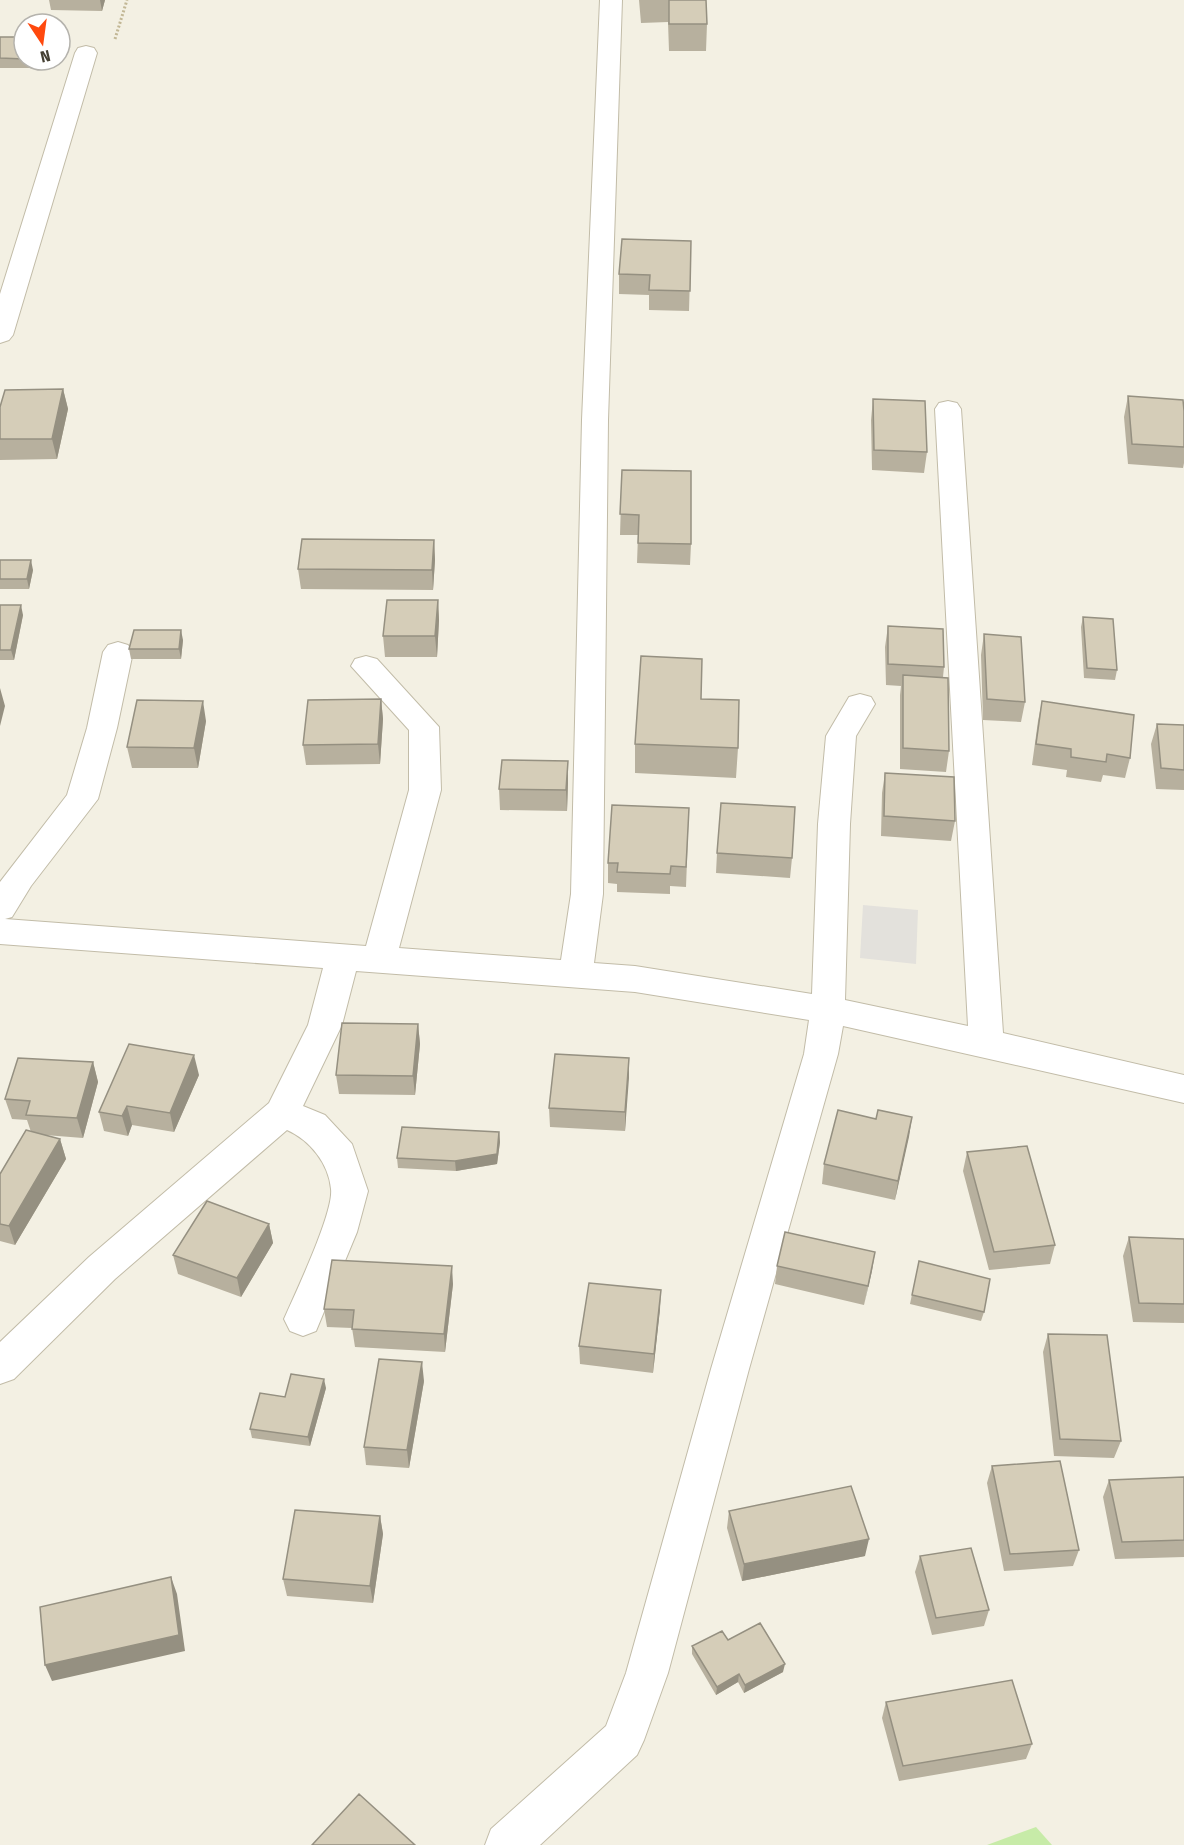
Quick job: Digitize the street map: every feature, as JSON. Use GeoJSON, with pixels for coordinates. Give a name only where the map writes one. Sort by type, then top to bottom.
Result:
{"type":"FeatureCollection","features":[{"type":"Feature","properties":{"kind":"street"},"geometry":{"type":"LineString","coordinates":[[576,973],[587,894],[595,420],[611,0]]}},
{"type":"Feature","properties":{"kind":"street"},"geometry":{"type":"LineString","coordinates":[[0,335],[86,52]]}},
{"type":"Feature","properties":{"kind":"street"},"geometry":{"type":"LineString","coordinates":[[948,409],[957,591],[982,933],[986,1043]]}},
{"type":"Feature","properties":{"kind":"street"},"geometry":{"type":"LineString","coordinates":[[0,908],[20,877],[82,799],[102,728],[118,652]]}},
{"type":"Feature","properties":{"kind":"street"},"geometry":{"type":"LineString","coordinates":[[366,666],[424,727],[425,790],[379,960]]}},
{"type":"Feature","properties":{"kind":"street"},"geometry":{"type":"LineString","coordinates":[[507,1845],[622,1740],[647,1673],[733,1358],[821,1054],[828,1010],[834,824],[841,736],[860,704]]}},
{"type":"Feature","properties":{"kind":"street"},"geometry":{"type":"LineString","coordinates":[[0,931],[635,979],[828,1010],[986,1043],[1184,1089]]}},
{"type":"Feature","properties":{"kind":"street"},"geometry":{"type":"LineString","coordinates":[[0,1367],[102,1268],[282,1113],[324,1025],[343,956]]}},
{"type":"Feature","properties":{"kind":"street"},"geometry":{"type":"LineString","coordinates":[[282,1113],[312,1125],[339,1154],[350,1191],[339,1232],[303,1319]]}},
{"type":"Feature","properties":{"kind":"green space"},"geometry":{"type":"Polygon","coordinates":[[[1036,1827],[1052,1845],[987,1845],[1036,1827]]]}},
{"type":"Feature","properties":{"kind":"shaded area"},"geometry":{"type":"Polygon","coordinates":[[[863,905],[918,910],[916,964],[860,958],[863,905]]]}},
{"type":"Feature","properties":{"kind":"building"},"geometry":{"type":"Polygon","coordinates":[[[669,0],[706,0],[707,24],[669,24],[669,0]]]}},
{"type":"Feature","properties":{"kind":"building"},"geometry":{"type":"Polygon","coordinates":[[[0,37],[12,37],[12,58],[0,58],[0,37]]]}},
{"type":"Feature","properties":{"kind":"building"},"geometry":{"type":"Polygon","coordinates":[[[622,239],[691,241],[690,291],[649,290],[650,275],[619,274],[622,239]]]}},
{"type":"Feature","properties":{"kind":"building"},"geometry":{"type":"Polygon","coordinates":[[[63,389],[52,439],[0,439],[0,407],[5,390],[63,389]]]}},
{"type":"Feature","properties":{"kind":"building"},"geometry":{"type":"Polygon","coordinates":[[[1128,396],[1183,400],[1184,447],[1132,444],[1128,396]]]}},
{"type":"Feature","properties":{"kind":"building"},"geometry":{"type":"Polygon","coordinates":[[[873,399],[925,401],[927,452],[874,450],[873,399]]]}},
{"type":"Feature","properties":{"kind":"building"},"geometry":{"type":"Polygon","coordinates":[[[622,470],[691,471],[691,544],[638,543],[639,515],[620,514],[622,470]]]}},
{"type":"Feature","properties":{"kind":"building"},"geometry":{"type":"Polygon","coordinates":[[[302,539],[434,540],[432,570],[298,569],[302,539]]]}},
{"type":"Feature","properties":{"kind":"building"},"geometry":{"type":"Polygon","coordinates":[[[0,560],[31,560],[27,579],[0,579],[0,560]]]}},
{"type":"Feature","properties":{"kind":"building"},"geometry":{"type":"Polygon","coordinates":[[[387,600],[438,600],[435,636],[383,636],[387,600]]]}},
{"type":"Feature","properties":{"kind":"building"},"geometry":{"type":"Polygon","coordinates":[[[0,605],[21,605],[11,650],[0,650],[0,605]]]}},
{"type":"Feature","properties":{"kind":"building"},"geometry":{"type":"Polygon","coordinates":[[[1083,617],[1113,619],[1117,670],[1087,668],[1083,617]]]}},
{"type":"Feature","properties":{"kind":"building"},"geometry":{"type":"Polygon","coordinates":[[[888,626],[943,629],[944,667],[888,664],[888,626]]]}},
{"type":"Feature","properties":{"kind":"building"},"geometry":{"type":"Polygon","coordinates":[[[134,630],[181,630],[179,649],[129,649],[134,630]]]}},
{"type":"Feature","properties":{"kind":"building"},"geometry":{"type":"Polygon","coordinates":[[[984,634],[1021,637],[1025,702],[987,699],[984,634]]]}},
{"type":"Feature","properties":{"kind":"building"},"geometry":{"type":"Polygon","coordinates":[[[641,656],[702,659],[701,699],[739,700],[738,748],[635,744],[641,656]]]}},
{"type":"Feature","properties":{"kind":"building"},"geometry":{"type":"Polygon","coordinates":[[[903,675],[948,678],[949,751],[903,748],[903,675]]]}},
{"type":"Feature","properties":{"kind":"building"},"geometry":{"type":"Polygon","coordinates":[[[381,699],[378,744],[303,745],[308,700],[381,699]]]}},
{"type":"Feature","properties":{"kind":"building"},"geometry":{"type":"Polygon","coordinates":[[[137,700],[203,701],[194,748],[127,747],[137,700]]]}},
{"type":"Feature","properties":{"kind":"building"},"geometry":{"type":"Polygon","coordinates":[[[1042,701],[1134,715],[1130,758],[1107,754],[1106,762],[1071,757],[1071,749],[1036,744],[1042,701]]]}},
{"type":"Feature","properties":{"kind":"building"},"geometry":{"type":"Polygon","coordinates":[[[1157,724],[1184,725],[1184,770],[1161,768],[1157,724]]]}},
{"type":"Feature","properties":{"kind":"building"},"geometry":{"type":"Polygon","coordinates":[[[502,760],[568,761],[566,790],[499,789],[502,760]]]}},
{"type":"Feature","properties":{"kind":"building"},"geometry":{"type":"Polygon","coordinates":[[[885,773],[954,777],[955,821],[884,816],[885,773]]]}},
{"type":"Feature","properties":{"kind":"building"},"geometry":{"type":"Polygon","coordinates":[[[721,803],[795,807],[792,858],[717,853],[721,803]]]}},
{"type":"Feature","properties":{"kind":"building"},"geometry":{"type":"Polygon","coordinates":[[[612,805],[689,808],[686,867],[671,866],[670,874],[617,872],[618,863],[608,863],[612,805]]]}},
{"type":"Feature","properties":{"kind":"building"},"geometry":{"type":"Polygon","coordinates":[[[342,1023],[418,1024],[413,1076],[336,1075],[342,1023]]]}},
{"type":"Feature","properties":{"kind":"building"},"geometry":{"type":"Polygon","coordinates":[[[129,1044],[194,1055],[170,1113],[127,1106],[122,1116],[99,1112],[129,1044]]]}},
{"type":"Feature","properties":{"kind":"building"},"geometry":{"type":"Polygon","coordinates":[[[555,1054],[629,1058],[625,1112],[549,1108],[555,1054]]]}},
{"type":"Feature","properties":{"kind":"building"},"geometry":{"type":"Polygon","coordinates":[[[18,1058],[93,1062],[77,1118],[26,1115],[30,1101],[5,1099],[18,1058]]]}},
{"type":"Feature","properties":{"kind":"building"},"geometry":{"type":"Polygon","coordinates":[[[838,1110],[876,1119],[878,1110],[912,1117],[898,1181],[824,1164],[838,1110]]]}},
{"type":"Feature","properties":{"kind":"building"},"geometry":{"type":"Polygon","coordinates":[[[402,1127],[499,1132],[497,1154],[455,1161],[397,1158],[402,1127]]]}},
{"type":"Feature","properties":{"kind":"building"},"geometry":{"type":"Polygon","coordinates":[[[26,1130],[60,1139],[9,1226],[0,1224],[0,1174],[26,1130]]]}},
{"type":"Feature","properties":{"kind":"building"},"geometry":{"type":"Polygon","coordinates":[[[1027,1146],[1055,1245],[994,1252],[967,1152],[1027,1146]]]}},
{"type":"Feature","properties":{"kind":"building"},"geometry":{"type":"Polygon","coordinates":[[[207,1201],[269,1224],[237,1278],[173,1255],[207,1201]]]}},
{"type":"Feature","properties":{"kind":"building"},"geometry":{"type":"Polygon","coordinates":[[[785,1232],[875,1252],[868,1286],[777,1266],[785,1232]]]}},
{"type":"Feature","properties":{"kind":"building"},"geometry":{"type":"Polygon","coordinates":[[[1129,1237],[1184,1239],[1184,1304],[1139,1303],[1129,1237]]]}},
{"type":"Feature","properties":{"kind":"building"},"geometry":{"type":"Polygon","coordinates":[[[332,1260],[452,1266],[444,1334],[352,1329],[354,1310],[324,1309],[332,1260]]]}},
{"type":"Feature","properties":{"kind":"building"},"geometry":{"type":"Polygon","coordinates":[[[919,1261],[990,1279],[984,1312],[912,1295],[919,1261]]]}},
{"type":"Feature","properties":{"kind":"building"},"geometry":{"type":"Polygon","coordinates":[[[589,1283],[661,1290],[654,1354],[579,1346],[589,1283]]]}},
{"type":"Feature","properties":{"kind":"building"},"geometry":{"type":"Polygon","coordinates":[[[1048,1334],[1107,1335],[1121,1441],[1060,1439],[1048,1334]]]}},
{"type":"Feature","properties":{"kind":"building"},"geometry":{"type":"Polygon","coordinates":[[[379,1359],[422,1362],[407,1450],[364,1447],[379,1359]]]}},
{"type":"Feature","properties":{"kind":"building"},"geometry":{"type":"Polygon","coordinates":[[[291,1374],[324,1379],[308,1437],[250,1429],[260,1393],[285,1397],[291,1374]]]}},
{"type":"Feature","properties":{"kind":"building"},"geometry":{"type":"Polygon","coordinates":[[[1060,1461],[1079,1550],[1010,1554],[992,1466],[1060,1461]]]}},
{"type":"Feature","properties":{"kind":"building"},"geometry":{"type":"Polygon","coordinates":[[[1184,1477],[1184,1540],[1122,1542],[1109,1480],[1184,1477]]]}},
{"type":"Feature","properties":{"kind":"building"},"geometry":{"type":"Polygon","coordinates":[[[851,1486],[869,1539],[744,1564],[729,1511],[851,1486]]]}},
{"type":"Feature","properties":{"kind":"building"},"geometry":{"type":"Polygon","coordinates":[[[295,1510],[380,1516],[370,1586],[283,1579],[295,1510]]]}},
{"type":"Feature","properties":{"kind":"building"},"geometry":{"type":"Polygon","coordinates":[[[971,1548],[989,1610],[936,1618],[920,1556],[971,1548]]]}},
{"type":"Feature","properties":{"kind":"building"},"geometry":{"type":"Polygon","coordinates":[[[171,1577],[179,1635],[45,1665],[40,1607],[171,1577]]]}},
{"type":"Feature","properties":{"kind":"building"},"geometry":{"type":"Polygon","coordinates":[[[760,1623],[785,1664],[745,1685],[739,1674],[717,1687],[692,1646],[722,1631],[728,1640],[760,1623]]]}},
{"type":"Feature","properties":{"kind":"building"},"geometry":{"type":"Polygon","coordinates":[[[1012,1680],[1032,1744],[903,1766],[886,1702],[1012,1680]]]}},
{"type":"Feature","properties":{"kind":"building"},"geometry":{"type":"Polygon","coordinates":[[[359,1794],[415,1845],[312,1845],[359,1794]]]}}]}
